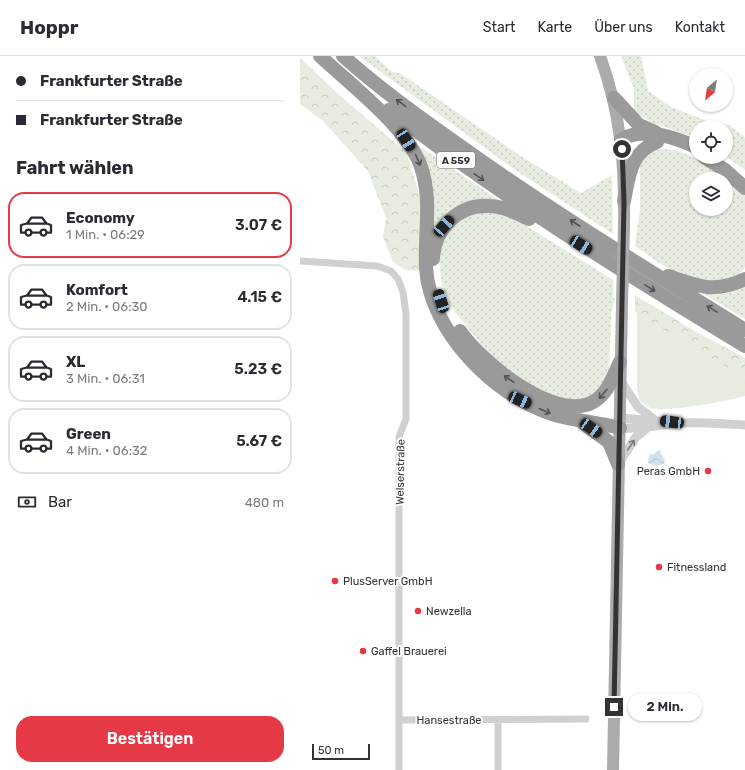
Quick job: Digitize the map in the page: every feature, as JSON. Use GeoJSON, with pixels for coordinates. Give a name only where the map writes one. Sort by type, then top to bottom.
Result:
{"type":"FeatureCollection","features":[{"type":"Feature","properties":{"kind":"highway","name":"A 559"},"geometry":{"type":"LineString","coordinates":[[320,56],[335,70],[433,144],[581,245],[745,346]]}},
{"type":"Feature","properties":{"kind":"highway","name":"A 559"},"geometry":{"type":"LineString","coordinates":[[343,56],[399,102],[501,175],[643,267],[745,330]]}},
{"type":"Feature","properties":{"kind":"highway"},"geometry":{"type":"LineString","coordinates":[[335,70],[396,127],[414,151],[420,163],[425,181],[428,202],[426,269],[428,281],[439,315],[468,357],[486,375],[507,392],[520,400],[552,414],[586,412],[620,423]]}},
{"type":"Feature","properties":{"kind":"highway"},"geometry":{"type":"LineString","coordinates":[[614,98],[639,125],[662,139],[689,150]]}},
{"type":"Feature","properties":{"kind":"highway"},"geometry":{"type":"LineString","coordinates":[[621,140],[630,135],[647,134],[689,145]]}},
{"type":"Feature","properties":{"kind":"highway"},"geometry":{"type":"LineString","coordinates":[[624,201],[630,172],[637,156],[643,149],[662,139]]}},
{"type":"Feature","properties":{"kind":"highway"},"geometry":{"type":"LineString","coordinates":[[715,164],[725,170],[745,188]]}},
{"type":"Feature","properties":{"kind":"highway"},"geometry":{"type":"LineString","coordinates":[[725,164],[745,180]]}},
{"type":"Feature","properties":{"kind":"highway"},"geometry":{"type":"LineString","coordinates":[[581,245],[507,209],[477,206],[461,212],[444,226],[438,238],[433,256],[434,275],[441,301],[464,337],[478,353],[494,368],[523,387],[572,412],[609,442],[618,464]]}},
{"type":"Feature","properties":{"kind":"highway"},"geometry":{"type":"LineString","coordinates":[[643,267],[699,286],[716,289],[732,285],[745,279]]}},
{"type":"Feature","properties":{"kind":"highway"},"geometry":{"type":"LineString","coordinates":[[572,412],[599,398],[610,385],[620,362]]}},
{"type":"Feature","properties":{"kind":"main road"},"geometry":{"type":"LineString","coordinates":[[600,56],[614,98],[621,140],[624,201],[613,770]]}},
{"type":"Feature","properties":{"kind":"street","name":"Welserstraße"},"geometry":{"type":"LineString","coordinates":[[300,261],[384,268],[398,279],[403,292],[406,314],[406,419],[399,437],[399,770]]}},
{"type":"Feature","properties":{"kind":"street"},"geometry":{"type":"LineString","coordinates":[[620,380],[638,406],[656,420]]}},
{"type":"Feature","properties":{"kind":"street"},"geometry":{"type":"LineString","coordinates":[[620,423],[656,420],[680,423],[745,425]]}},
{"type":"Feature","properties":{"kind":"street"},"geometry":{"type":"LineString","coordinates":[[620,423],[646,428],[680,423]]}},
{"type":"Feature","properties":{"kind":"street"},"geometry":{"type":"LineString","coordinates":[[618,464],[636,437],[646,428]]}},
{"type":"Feature","properties":{"kind":"street","name":"Hansestraße"},"geometry":{"type":"LineString","coordinates":[[399,720],[586,719]]}},
{"type":"Feature","properties":{"kind":"street"},"geometry":{"type":"LineString","coordinates":[[498,720],[498,770]]}},
{"type":"Feature","properties":{"kind":"green space"},"geometry":{"type":"Polygon","coordinates":[[[359,56],[375,56],[392,72],[400,73],[522,157],[581,193],[612,175],[613,234],[511,167],[359,56]]]}},
{"type":"Feature","properties":{"kind":"green space"},"geometry":{"type":"Polygon","coordinates":[[[621,56],[641,56],[648,91],[671,107],[704,120],[689,120],[689,136],[651,122],[634,112],[634,89],[621,56]]]}},
{"type":"Feature","properties":{"kind":"green space"},"geometry":{"type":"Polygon","coordinates":[[[300,58],[337,93],[407,153],[421,201],[419,271],[405,270],[393,262],[383,237],[386,218],[368,171],[323,121],[300,104],[300,58]]]}},
{"type":"Feature","properties":{"kind":"green space"},"geometry":{"type":"Polygon","coordinates":[[[733,128],[745,138],[745,170],[733,161],[733,128]]]}},
{"type":"Feature","properties":{"kind":"green space"},"geometry":{"type":"Polygon","coordinates":[[[413,142],[506,205],[483,203],[434,240],[413,142]]]}},
{"type":"Feature","properties":{"kind":"green space"},"geometry":{"type":"Polygon","coordinates":[[[663,149],[677,151],[689,155],[689,164],[705,164],[718,172],[689,172],[689,216],[733,216],[733,184],[745,195],[745,267],[739,274],[725,281],[716,282],[708,282],[683,276],[670,270],[635,246],[640,209],[640,160],[647,151],[663,149]]]}},
{"type":"Feature","properties":{"kind":"green space"},"geometry":{"type":"Polygon","coordinates":[[[481,212],[498,213],[517,220],[613,280],[613,298],[615,298],[611,316],[609,372],[598,394],[578,402],[559,398],[539,390],[494,361],[450,305],[441,281],[439,252],[446,233],[463,218],[481,212]]]}},
{"type":"Feature","properties":{"kind":"green space"},"geometry":{"type":"Polygon","coordinates":[[[745,286],[745,319],[703,293],[720,295],[745,286]]]}},
{"type":"Feature","properties":{"kind":"green space"},"geometry":{"type":"Polygon","coordinates":[[[635,295],[698,333],[745,358],[745,377],[703,355],[635,312],[635,295]]]}},
{"type":"Feature","properties":{"kind":"green space"},"geometry":{"type":"Polygon","coordinates":[[[637,313],[703,355],[745,377],[745,396],[725,401],[668,409],[650,408],[640,401],[637,390],[637,313]]]}},
{"type":"Feature","properties":{"kind":"water"},"geometry":{"type":"Polygon","coordinates":[[[659,450],[665,460],[664,464],[656,466],[648,463],[649,455],[654,454],[659,450]]]}},
{"type":"Feature","properties":{"kind":"place","name":"Peras GmbH"},"geometry":{"type":"Point","coordinates":[708,471]}},
{"type":"Feature","properties":{"kind":"place","name":"Fitnessland"},"geometry":{"type":"Point","coordinates":[659,567]}},
{"type":"Feature","properties":{"kind":"place","name":"PlusServer GmbH"},"geometry":{"type":"Point","coordinates":[335,581]}},
{"type":"Feature","properties":{"kind":"place","name":"Newzella"},"geometry":{"type":"Point","coordinates":[418,611]}},
{"type":"Feature","properties":{"kind":"place","name":"Gaffel Brauerei"},"geometry":{"type":"Point","coordinates":[363,651]}},
{"type":"Feature","properties":{"kind":"route"},"geometry":{"type":"LineString","coordinates":[[614,707],[624,201],[622,149]]}}]}
